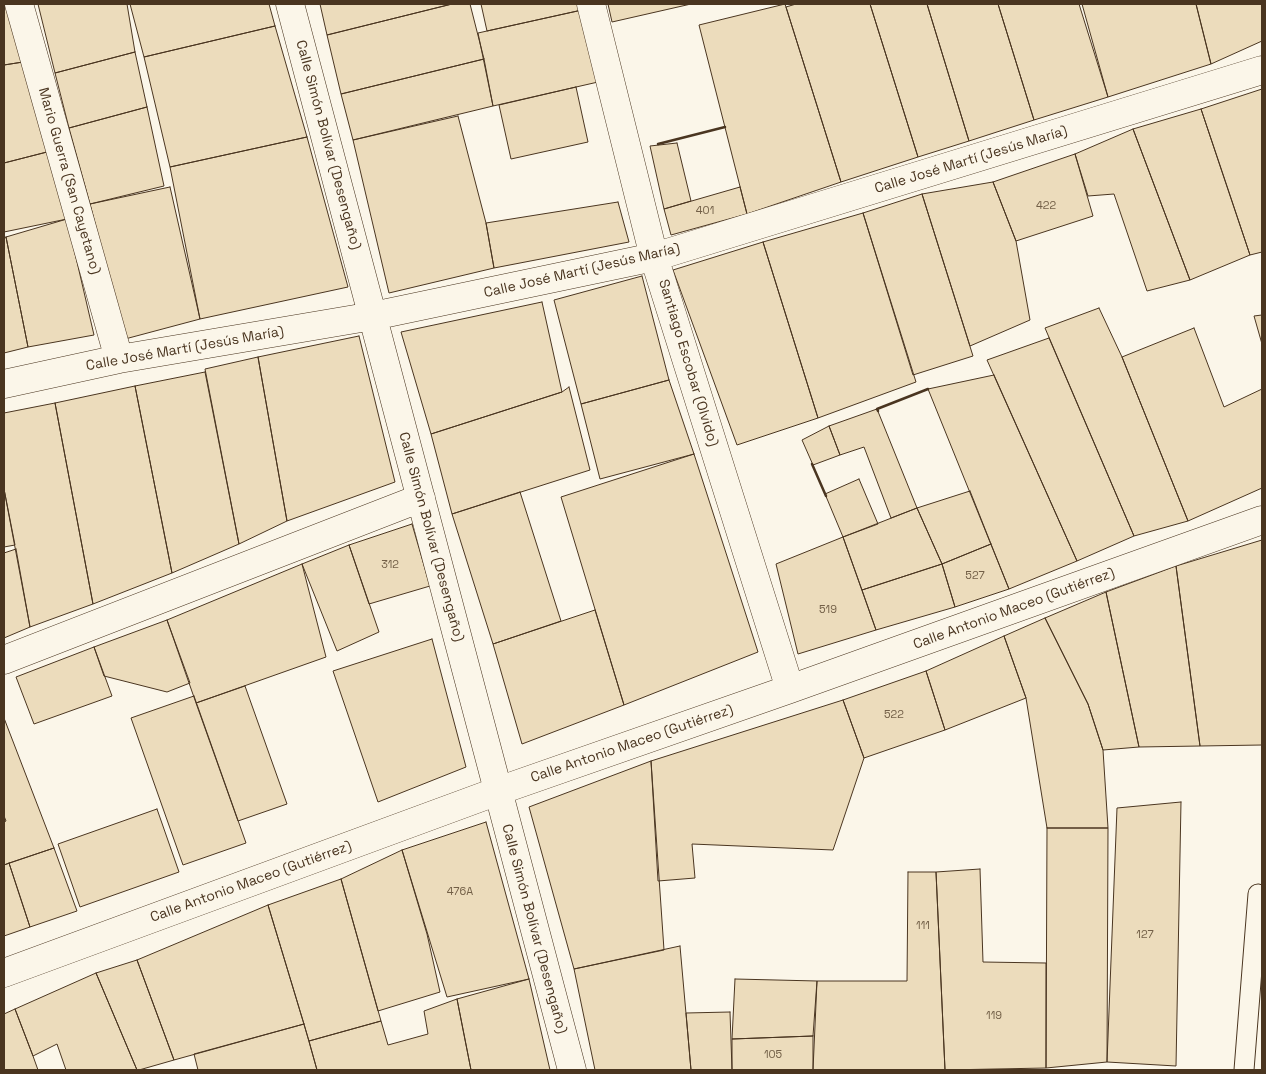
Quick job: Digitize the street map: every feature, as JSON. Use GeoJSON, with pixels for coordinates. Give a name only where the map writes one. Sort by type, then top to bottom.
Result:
{"type":"FeatureCollection","features":[{"type":"Feature","properties":{"kind":"street","name":"Mario Guerra (San Cayetano)"},"geometry":{"type":"LineString","coordinates":[[19,4],[119,359]]}},
{"type":"Feature","properties":{"kind":"street","name":"Calle Simón Bolívar (Desengaño)"},"geometry":{"type":"LineString","coordinates":[[290,4],[572,1070]]}},
{"type":"Feature","properties":{"kind":"street","name":"Santiago Escobar (Olvido)"},"geometry":{"type":"LineString","coordinates":[[591,4],[654,257],[790,689]]}},
{"type":"Feature","properties":{"kind":"street","name":"Calle José Martí (Jesús María)"},"geometry":{"type":"LineString","coordinates":[[4,384],[119,359],[373,316],[654,257],[1262,70]]}},
{"type":"Feature","properties":{"kind":"street"},"geometry":{"type":"LineString","coordinates":[[4,660],[421,498]]}},
{"type":"Feature","properties":{"kind":"street","name":"Calle Antonio Maceo (Gutiérrez)"},"geometry":{"type":"LineString","coordinates":[[4,973],[498,790],[790,689],[1262,520]]}},
{"type":"Feature","properties":{"kind":"lane"},"geometry":{"type":"LineString","coordinates":[[1244,1070],[1258,894]]}},
{"type":"Feature","properties":{"kind":"building"},"geometry":{"type":"Polygon","coordinates":[[[4,4],[7,4],[23,62],[4,65],[4,4]]]}},
{"type":"Feature","properties":{"kind":"building"},"geometry":{"type":"Polygon","coordinates":[[[38,4],[127,4],[135,52],[55,73],[38,4]]]}},
{"type":"Feature","properties":{"kind":"building"},"geometry":{"type":"Polygon","coordinates":[[[130,4],[269,4],[275,26],[144,57],[130,4]]]}},
{"type":"Feature","properties":{"kind":"building"},"geometry":{"type":"Polygon","coordinates":[[[320,4],[452,4],[327,35],[320,4]]]}},
{"type":"Feature","properties":{"kind":"building"},"geometry":{"type":"Polygon","coordinates":[[[452,4],[470,4],[484,59],[341,94],[327,35],[452,4]]]}},
{"type":"Feature","properties":{"kind":"building"},"geometry":{"type":"Polygon","coordinates":[[[481,4],[580,4],[582,10],[487,31],[481,4]]]}},
{"type":"Feature","properties":{"kind":"building"},"geometry":{"type":"Polygon","coordinates":[[[608,4],[691,4],[612,22],[608,4]]]}},
{"type":"Feature","properties":{"kind":"building"},"geometry":{"type":"Polygon","coordinates":[[[785,4],[841,182],[747,214],[699,25],[785,4]]]}},
{"type":"Feature","properties":{"kind":"building"},"geometry":{"type":"Polygon","coordinates":[[[796,4],[870,4],[918,157],[841,182],[786,7],[796,4]]]}},
{"type":"Feature","properties":{"kind":"building"},"geometry":{"type":"Polygon","coordinates":[[[870,4],[927,4],[969,141],[918,157],[870,4]]]}},
{"type":"Feature","properties":{"kind":"building"},"geometry":{"type":"Polygon","coordinates":[[[927,4],[998,4],[1034,120],[969,141],[927,4]]]}},
{"type":"Feature","properties":{"kind":"building"},"geometry":{"type":"Polygon","coordinates":[[[998,4],[1079,4],[1108,97],[1034,120],[998,4]]]}},
{"type":"Feature","properties":{"kind":"building"},"geometry":{"type":"Polygon","coordinates":[[[1082,4],[1196,4],[1211,64],[1108,97],[1082,4]]]}},
{"type":"Feature","properties":{"kind":"building"},"geometry":{"type":"Polygon","coordinates":[[[1196,4],[1262,4],[1262,41],[1211,64],[1196,4]]]}},
{"type":"Feature","properties":{"kind":"building"},"geometry":{"type":"Polygon","coordinates":[[[582,10],[598,82],[493,106],[478,33],[582,10]]]}},
{"type":"Feature","properties":{"kind":"building"},"geometry":{"type":"Polygon","coordinates":[[[275,26],[307,137],[170,167],[144,57],[275,26]]]}},
{"type":"Feature","properties":{"kind":"building"},"geometry":{"type":"Polygon","coordinates":[[[135,52],[147,107],[69,128],[55,73],[135,52]]]}},
{"type":"Feature","properties":{"kind":"building"},"geometry":{"type":"Polygon","coordinates":[[[484,59],[493,106],[353,140],[341,94],[484,59]]]}},
{"type":"Feature","properties":{"kind":"building"},"geometry":{"type":"Polygon","coordinates":[[[23,62],[47,152],[4,163],[4,65],[23,62]]]}},
{"type":"Feature","properties":{"kind":"building"},"geometry":{"type":"Polygon","coordinates":[[[576,87],[588,142],[511,159],[499,105],[576,87]]]}},
{"type":"Feature","properties":{"kind":"building"},"geometry":{"type":"Polygon","coordinates":[[[1262,89],[1262,252],[1250,255],[1201,109],[1262,89]]]}},
{"type":"Feature","properties":{"kind":"building"},"geometry":{"type":"Polygon","coordinates":[[[147,107],[164,186],[90,204],[69,128],[147,107]]]}},
{"type":"Feature","properties":{"kind":"building"},"geometry":{"type":"Polygon","coordinates":[[[1201,109],[1250,255],[1190,280],[1133,129],[1201,109]]]}},
{"type":"Feature","properties":{"kind":"building"},"geometry":{"type":"Polygon","coordinates":[[[458,116],[486,223],[494,268],[389,293],[353,140],[458,116]]]}},
{"type":"Feature","properties":{"kind":"building"},"geometry":{"type":"Polygon","coordinates":[[[1133,129],[1190,280],[1147,291],[1114,194],[1088,196],[1075,154],[1133,129]]]}},
{"type":"Feature","properties":{"kind":"building"},"geometry":{"type":"Polygon","coordinates":[[[307,137],[348,287],[200,319],[170,167],[307,137]]]}},
{"type":"Feature","properties":{"kind":"building"},"geometry":{"type":"Polygon","coordinates":[[[677,143],[691,201],[664,209],[650,146],[677,143]]]}},
{"type":"Feature","properties":{"kind":"building"},"geometry":{"type":"Polygon","coordinates":[[[47,152],[67,219],[4,232],[4,163],[47,152]]]}},
{"type":"Feature","properties":{"kind":"building"},"geometry":{"type":"Polygon","coordinates":[[[1075,154],[1093,216],[1016,241],[993,182],[1075,154]]]}},
{"type":"Feature","properties":{"kind":"building"},"geometry":{"type":"Polygon","coordinates":[[[993,182],[1016,241],[1030,320],[970,346],[922,194],[993,182]]]}},
{"type":"Feature","properties":{"kind":"building"},"geometry":{"type":"Polygon","coordinates":[[[170,187],[200,319],[125,339],[90,204],[170,187]]]}},
{"type":"Feature","properties":{"kind":"building"},"geometry":{"type":"Polygon","coordinates":[[[740,187],[747,214],[671,235],[664,209],[740,187]]]}},
{"type":"Feature","properties":{"kind":"building"},"geometry":{"type":"Polygon","coordinates":[[[922,194],[973,356],[913,375],[863,213],[922,194]]]}},
{"type":"Feature","properties":{"kind":"building"},"geometry":{"type":"Polygon","coordinates":[[[618,202],[629,242],[494,268],[486,223],[618,202]]]}},
{"type":"Feature","properties":{"kind":"building"},"geometry":{"type":"Polygon","coordinates":[[[863,213],[916,382],[818,418],[763,242],[863,213]]]}},
{"type":"Feature","properties":{"kind":"building"},"geometry":{"type":"Polygon","coordinates":[[[67,219],[94,335],[28,347],[6,237],[67,219]]]}},
{"type":"Feature","properties":{"kind":"building"},"geometry":{"type":"Polygon","coordinates":[[[6,237],[28,347],[4,353],[4,238],[6,237]]]}},
{"type":"Feature","properties":{"kind":"building"},"geometry":{"type":"Polygon","coordinates":[[[763,242],[818,418],[737,445],[673,270],[763,242]]]}},
{"type":"Feature","properties":{"kind":"building"},"geometry":{"type":"Polygon","coordinates":[[[642,276],[669,380],[581,404],[554,300],[642,276]]]}},
{"type":"Feature","properties":{"kind":"building"},"geometry":{"type":"Polygon","coordinates":[[[542,302],[562,392],[431,434],[401,332],[542,302]]]}},
{"type":"Feature","properties":{"kind":"building"},"geometry":{"type":"Polygon","coordinates":[[[1099,308],[1122,357],[1188,521],[1134,536],[1045,328],[1099,308]]]}},
{"type":"Feature","properties":{"kind":"building"},"geometry":{"type":"Polygon","coordinates":[[[1262,315],[1262,344],[1254,316],[1262,315]]]}},
{"type":"Feature","properties":{"kind":"building"},"geometry":{"type":"Polygon","coordinates":[[[1194,328],[1224,407],[1262,389],[1262,488],[1188,521],[1122,357],[1194,328]]]}},
{"type":"Feature","properties":{"kind":"building"},"geometry":{"type":"Polygon","coordinates":[[[359,336],[395,482],[287,521],[258,357],[359,336]]]}},
{"type":"Feature","properties":{"kind":"building"},"geometry":{"type":"Polygon","coordinates":[[[1049,338],[1134,536],[1077,561],[987,360],[1049,338]]]}},
{"type":"Feature","properties":{"kind":"building"},"geometry":{"type":"Polygon","coordinates":[[[258,357],[287,521],[239,544],[205,369],[258,357]]]}},
{"type":"Feature","properties":{"kind":"building"},"geometry":{"type":"Polygon","coordinates":[[[205,372],[239,544],[172,573],[135,386],[205,372]]]}},
{"type":"Feature","properties":{"kind":"building"},"geometry":{"type":"Polygon","coordinates":[[[994,375],[1077,561],[1009,589],[928,389],[994,375]]]}},
{"type":"Feature","properties":{"kind":"building"},"geometry":{"type":"Polygon","coordinates":[[[669,380],[694,454],[600,479],[581,404],[669,380]]]}},
{"type":"Feature","properties":{"kind":"building"},"geometry":{"type":"Polygon","coordinates":[[[135,386],[172,573],[93,604],[55,403],[135,386]]]}},
{"type":"Feature","properties":{"kind":"building"},"geometry":{"type":"Polygon","coordinates":[[[569,387],[590,470],[452,514],[431,434],[562,392],[569,387]]]}},
{"type":"Feature","properties":{"kind":"building"},"geometry":{"type":"Polygon","coordinates":[[[55,403],[93,604],[30,627],[4,489],[4,413],[55,403]]]}},
{"type":"Feature","properties":{"kind":"building"},"geometry":{"type":"Polygon","coordinates":[[[877,409],[917,508],[891,518],[864,447],[840,455],[829,426],[877,409]]]}},
{"type":"Feature","properties":{"kind":"building"},"geometry":{"type":"Polygon","coordinates":[[[829,426],[840,455],[813,465],[802,440],[829,426]]]}},
{"type":"Feature","properties":{"kind":"building"},"geometry":{"type":"Polygon","coordinates":[[[694,454],[758,652],[624,705],[561,497],[694,454]]]}},
{"type":"Feature","properties":{"kind":"building"},"geometry":{"type":"Polygon","coordinates":[[[859,479],[878,524],[843,537],[825,494],[859,479]]]}},
{"type":"Feature","properties":{"kind":"building"},"geometry":{"type":"Polygon","coordinates":[[[4,489],[15,545],[4,547],[4,489]]]}},
{"type":"Feature","properties":{"kind":"building"},"geometry":{"type":"Polygon","coordinates":[[[970,491],[991,544],[942,564],[917,508],[970,491]]]}},
{"type":"Feature","properties":{"kind":"building"},"geometry":{"type":"Polygon","coordinates":[[[520,492],[561,621],[493,644],[452,514],[520,492]]]}},
{"type":"Feature","properties":{"kind":"building"},"geometry":{"type":"Polygon","coordinates":[[[917,508],[942,564],[862,590],[843,537],[917,508]]]}},
{"type":"Feature","properties":{"kind":"building"},"geometry":{"type":"Polygon","coordinates":[[[412,524],[430,586],[369,604],[349,545],[412,524]]]}},
{"type":"Feature","properties":{"kind":"building"},"geometry":{"type":"Polygon","coordinates":[[[843,537],[876,630],[798,654],[776,564],[843,537]]]}},
{"type":"Feature","properties":{"kind":"building"},"geometry":{"type":"Polygon","coordinates":[[[1262,540],[1262,745],[1200,746],[1176,566],[1262,540]]]}},
{"type":"Feature","properties":{"kind":"building"},"geometry":{"type":"Polygon","coordinates":[[[991,544],[1009,589],[955,607],[942,564],[991,544]]]}},
{"type":"Feature","properties":{"kind":"building"},"geometry":{"type":"Polygon","coordinates":[[[349,545],[379,632],[337,651],[302,564],[349,545]]]}},
{"type":"Feature","properties":{"kind":"building"},"geometry":{"type":"Polygon","coordinates":[[[16,549],[30,627],[4,638],[4,553],[16,549]]]}},
{"type":"Feature","properties":{"kind":"building"},"geometry":{"type":"Polygon","coordinates":[[[302,564],[326,657],[196,703],[167,620],[302,564]]]}},
{"type":"Feature","properties":{"kind":"building"},"geometry":{"type":"Polygon","coordinates":[[[942,564],[955,607],[876,630],[862,590],[942,564]]]}},
{"type":"Feature","properties":{"kind":"building"},"geometry":{"type":"Polygon","coordinates":[[[1176,566],[1200,746],[1139,747],[1106,592],[1176,566]]]}},
{"type":"Feature","properties":{"kind":"building"},"geometry":{"type":"Polygon","coordinates":[[[1106,592],[1139,747],[1103,750],[1088,704],[1045,618],[1106,592]]]}},
{"type":"Feature","properties":{"kind":"building"},"geometry":{"type":"Polygon","coordinates":[[[595,610],[624,705],[522,744],[493,644],[595,610]]]}},
{"type":"Feature","properties":{"kind":"building"},"geometry":{"type":"Polygon","coordinates":[[[1045,618],[1088,704],[1103,750],[1108,828],[1047,828],[1026,698],[1004,636],[1045,618]]]}},
{"type":"Feature","properties":{"kind":"building"},"geometry":{"type":"Polygon","coordinates":[[[167,620],[190,683],[167,692],[104,676],[94,647],[167,620]]]}},
{"type":"Feature","properties":{"kind":"building"},"geometry":{"type":"Polygon","coordinates":[[[1004,636],[1026,698],[945,730],[926,671],[1004,636]]]}},
{"type":"Feature","properties":{"kind":"building"},"geometry":{"type":"Polygon","coordinates":[[[432,639],[466,767],[378,802],[333,671],[432,639]]]}},
{"type":"Feature","properties":{"kind":"building"},"geometry":{"type":"Polygon","coordinates":[[[94,647],[112,696],[34,724],[16,677],[94,647]]]}},
{"type":"Feature","properties":{"kind":"building"},"geometry":{"type":"Polygon","coordinates":[[[926,671],[945,730],[864,758],[843,700],[926,671]]]}},
{"type":"Feature","properties":{"kind":"building"},"geometry":{"type":"Polygon","coordinates":[[[245,686],[287,804],[238,821],[196,703],[245,686]]]}},
{"type":"Feature","properties":{"kind":"building"},"geometry":{"type":"Polygon","coordinates":[[[194,696],[246,843],[183,865],[131,718],[194,696]]]}},
{"type":"Feature","properties":{"kind":"building"},"geometry":{"type":"Polygon","coordinates":[[[843,700],[864,758],[833,850],[692,844],[695,878],[658,881],[651,761],[843,700]]]}},
{"type":"Feature","properties":{"kind":"building"},"geometry":{"type":"Polygon","coordinates":[[[4,718],[54,848],[4,865],[4,822],[6,821],[4,816],[4,718]]]}},
{"type":"Feature","properties":{"kind":"building"},"geometry":{"type":"Polygon","coordinates":[[[651,761],[664,950],[574,969],[529,807],[651,761]]]}},
{"type":"Feature","properties":{"kind":"building"},"geometry":{"type":"Polygon","coordinates":[[[1181,802],[1176,1066],[1107,1062],[1117,808],[1181,802]]]}},
{"type":"Feature","properties":{"kind":"building"},"geometry":{"type":"Polygon","coordinates":[[[157,809],[179,872],[80,907],[58,844],[157,809]]]}},
{"type":"Feature","properties":{"kind":"building"},"geometry":{"type":"Polygon","coordinates":[[[486,822],[529,979],[447,997],[402,850],[486,822]]]}},
{"type":"Feature","properties":{"kind":"building"},"geometry":{"type":"Polygon","coordinates":[[[1047,828],[1108,828],[1107,1062],[1046,1068],[1047,828]]]}},
{"type":"Feature","properties":{"kind":"building"},"geometry":{"type":"Polygon","coordinates":[[[54,848],[77,911],[30,927],[9,863],[54,848]]]}},
{"type":"Feature","properties":{"kind":"building"},"geometry":{"type":"Polygon","coordinates":[[[402,850],[427,934],[440,992],[378,1011],[341,879],[402,850]]]}},
{"type":"Feature","properties":{"kind":"building"},"geometry":{"type":"Polygon","coordinates":[[[9,863],[30,927],[4,936],[4,865],[9,863]]]}},
{"type":"Feature","properties":{"kind":"building"},"geometry":{"type":"Polygon","coordinates":[[[980,869],[983,962],[1046,963],[1046,1068],[945,1070],[936,872],[980,869]]]}},
{"type":"Feature","properties":{"kind":"building"},"geometry":{"type":"Polygon","coordinates":[[[908,872],[936,872],[945,1070],[813,1070],[817,981],[907,981],[908,872]]]}},
{"type":"Feature","properties":{"kind":"building"},"geometry":{"type":"Polygon","coordinates":[[[341,879],[381,1021],[309,1041],[268,905],[341,879]]]}},
{"type":"Feature","properties":{"kind":"building"},"geometry":{"type":"Polygon","coordinates":[[[268,905],[304,1024],[174,1060],[137,960],[268,905]]]}},
{"type":"Feature","properties":{"kind":"building"},"geometry":{"type":"Polygon","coordinates":[[[680,946],[691,1070],[595,1070],[574,969],[680,946]]]}},
{"type":"Feature","properties":{"kind":"building"},"geometry":{"type":"Polygon","coordinates":[[[137,960],[174,1060],[139,1070],[137,1070],[96,973],[137,960]]]}},
{"type":"Feature","properties":{"kind":"building"},"geometry":{"type":"Polygon","coordinates":[[[96,973],[137,1070],[66,1070],[57,1044],[33,1056],[15,1009],[96,973]]]}},
{"type":"Feature","properties":{"kind":"building"},"geometry":{"type":"Polygon","coordinates":[[[529,979],[550,1070],[471,1070],[457,999],[529,979]]]}},
{"type":"Feature","properties":{"kind":"building"},"geometry":{"type":"Polygon","coordinates":[[[735,979],[817,981],[813,1036],[732,1039],[735,979]]]}},
{"type":"Feature","properties":{"kind":"building"},"geometry":{"type":"Polygon","coordinates":[[[457,999],[471,1070],[317,1070],[309,1041],[381,1021],[388,1045],[428,1034],[424,1011],[457,999]]]}},
{"type":"Feature","properties":{"kind":"building"},"geometry":{"type":"Polygon","coordinates":[[[15,1009],[38,1070],[4,1070],[4,1014],[15,1009]]]}},
{"type":"Feature","properties":{"kind":"building"},"geometry":{"type":"Polygon","coordinates":[[[730,1012],[732,1070],[691,1070],[686,1013],[730,1012]]]}},
{"type":"Feature","properties":{"kind":"building"},"geometry":{"type":"Polygon","coordinates":[[[304,1024],[317,1070],[198,1070],[194,1054],[304,1024]]]}},
{"type":"Feature","properties":{"kind":"building"},"geometry":{"type":"Polygon","coordinates":[[[813,1036],[813,1070],[732,1070],[732,1039],[813,1036]]]}},
{"type":"Feature","properties":{"kind":"wall"},"geometry":{"type":"LineString","coordinates":[[658,144],[725,127]]}},
{"type":"Feature","properties":{"kind":"wall"},"geometry":{"type":"LineString","coordinates":[[878,411],[877,409],[928,389]]}},
{"type":"Feature","properties":{"kind":"wall"},"geometry":{"type":"LineString","coordinates":[[812,464],[826,496]]}}]}
